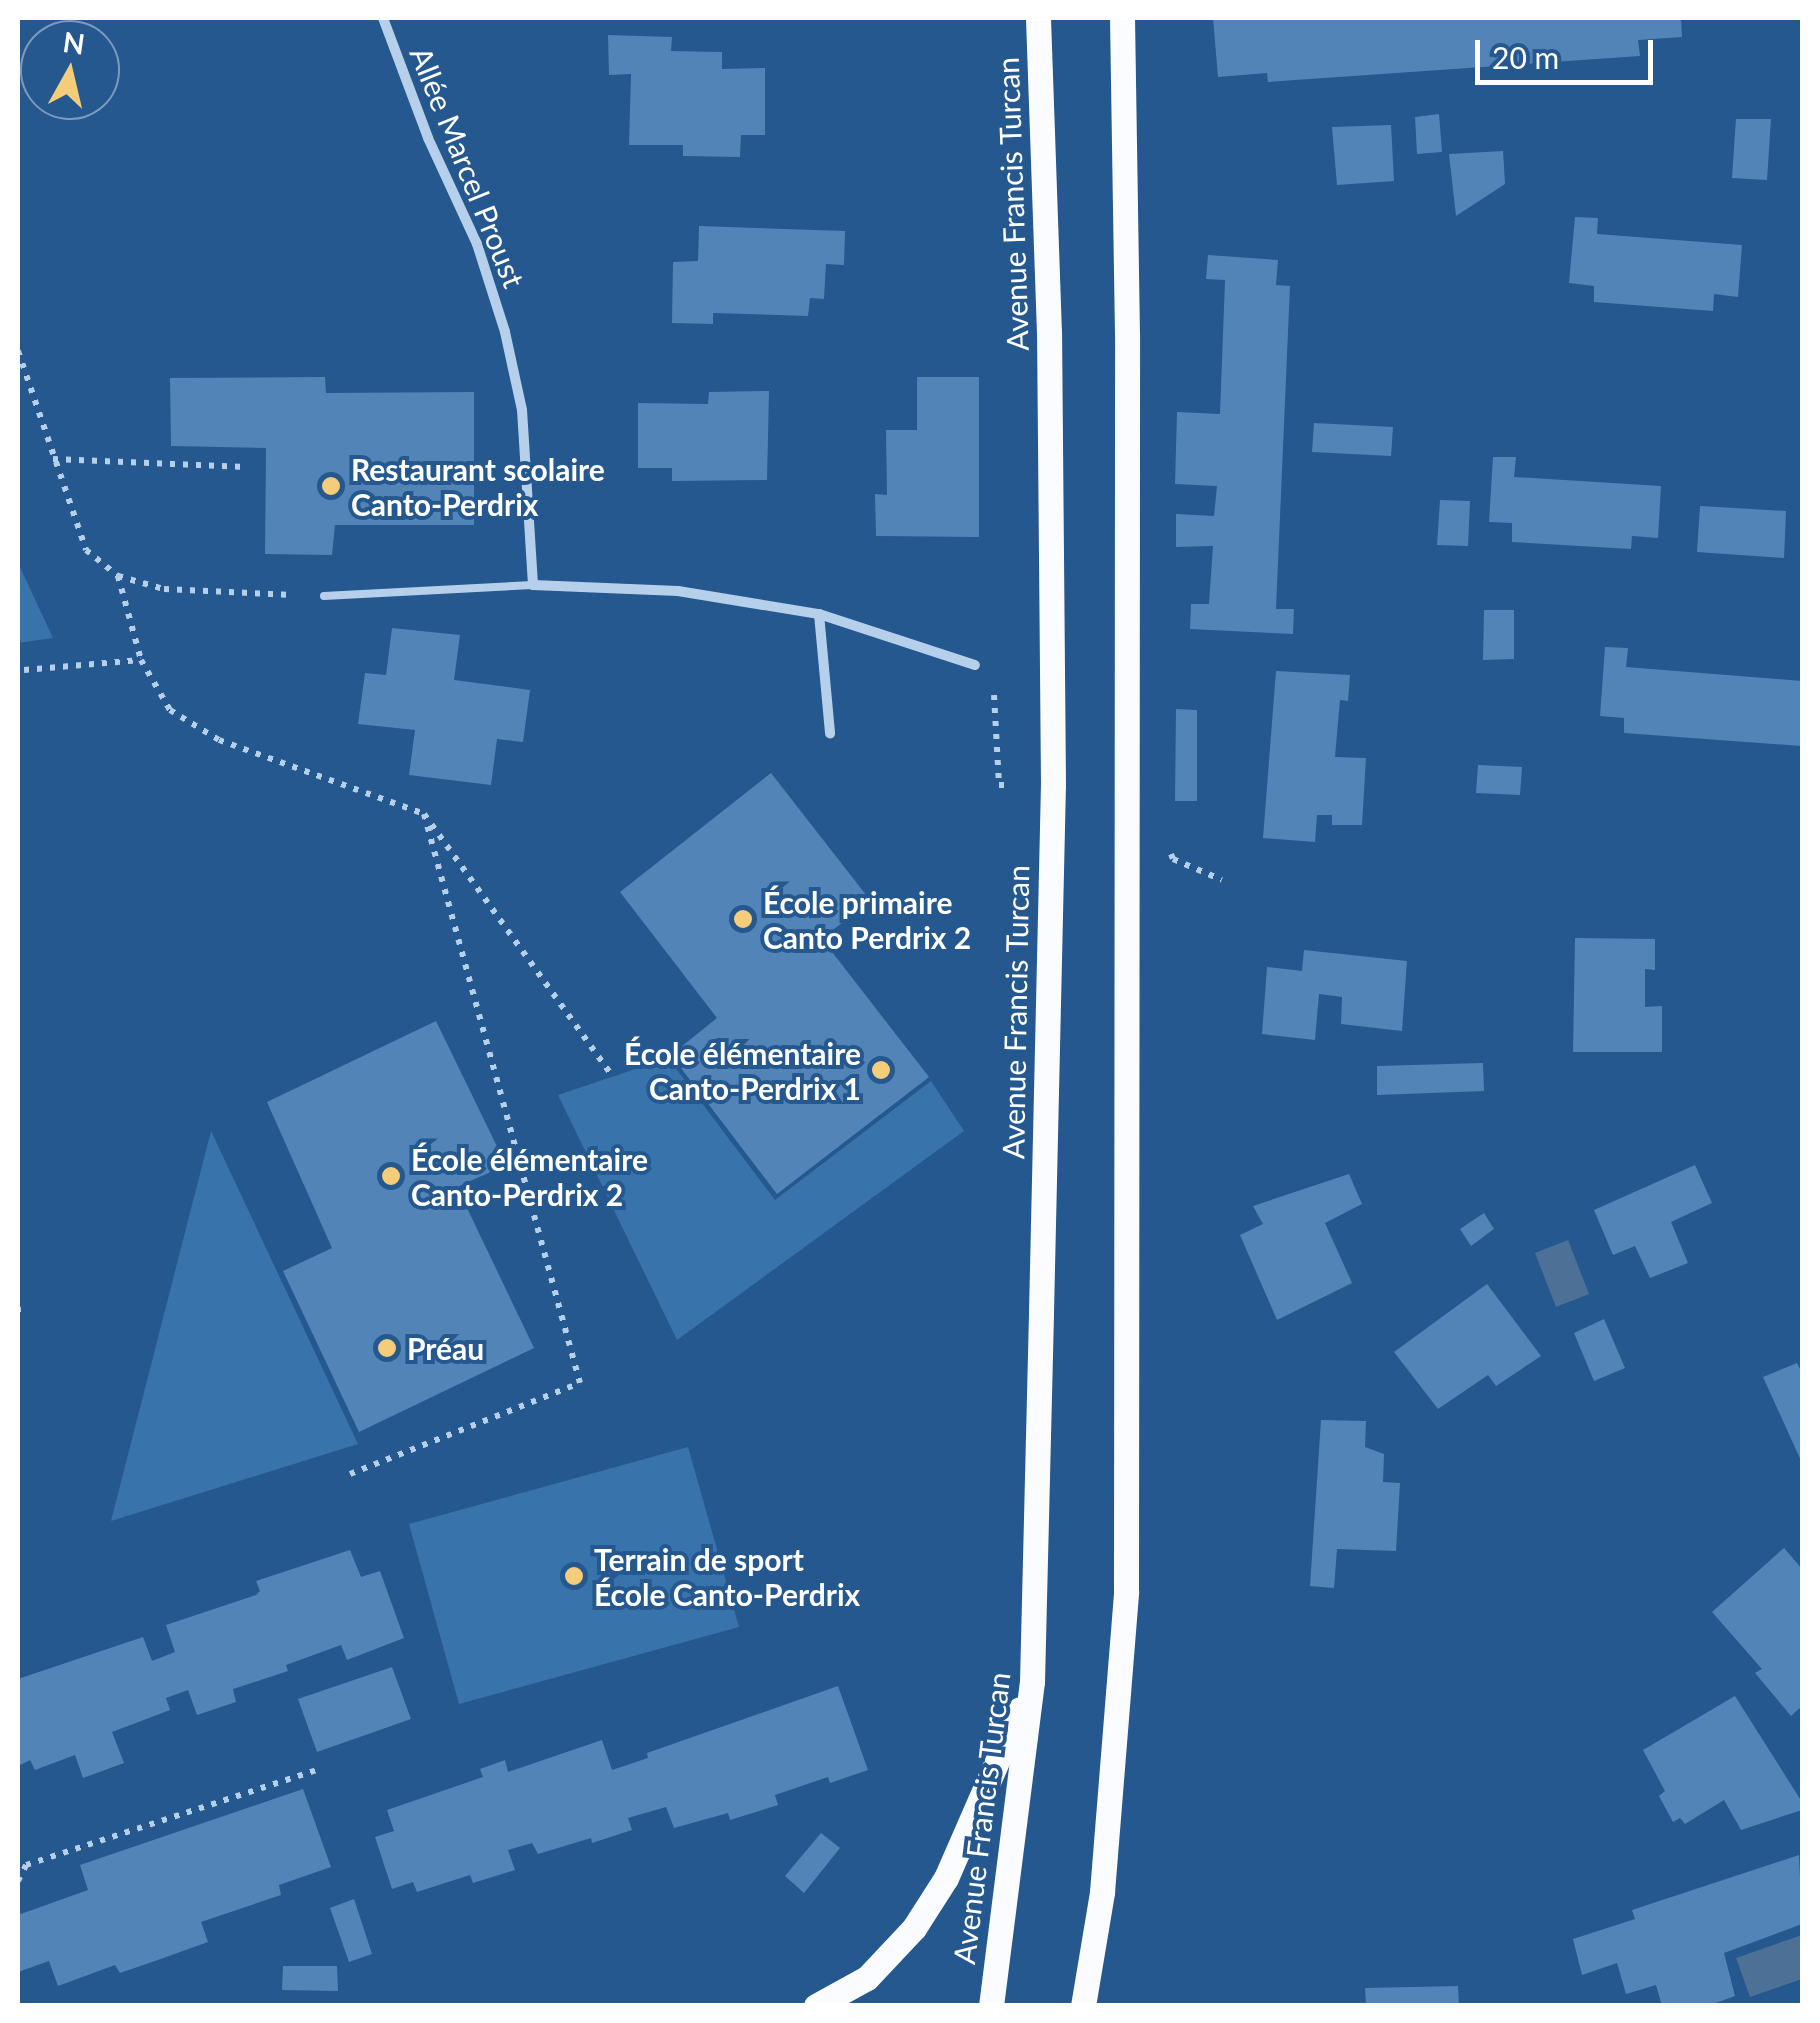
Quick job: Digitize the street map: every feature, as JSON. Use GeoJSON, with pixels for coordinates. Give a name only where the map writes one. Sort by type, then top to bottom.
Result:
{"type":"FeatureCollection","features":[{"type":"Feature","properties":{"kind":"main road","name":"Avenue Francis Turcan"},"geometry":{"type":"LineString","coordinates":[[991,2006],[1032,1682],[1052,784],[1049,332],[1038,18]]}},
{"type":"Feature","properties":{"kind":"main road"},"geometry":{"type":"LineString","coordinates":[[1083,2006],[1102,1892],[1126,1591],[1128,334],[1122,18]]}},
{"type":"Feature","properties":{"kind":"main road"},"geometry":{"type":"LineString","coordinates":[[816,2006],[867,1978],[914,1928],[946,1878],[1032,1682]]}},
{"type":"Feature","properties":{"kind":"street","name":"Allée Marcel Proust"},"geometry":{"type":"LineString","coordinates":[[384,18],[428,138],[478,244],[505,332],[522,410],[534,585]]}},
{"type":"Feature","properties":{"kind":"street"},"geometry":{"type":"LineString","coordinates":[[534,585],[678,591],[819,614],[975,665]]}},
{"type":"Feature","properties":{"kind":"street"},"geometry":{"type":"LineString","coordinates":[[819,614],[830,733]]}},
{"type":"Feature","properties":{"kind":"lane"},"geometry":{"type":"LineString","coordinates":[[324,596],[534,585]]}},
{"type":"Feature","properties":{"kind":"path"},"geometry":{"type":"LineString","coordinates":[[18,351],[86,550],[118,576],[164,589],[324,596]]}},
{"type":"Feature","properties":{"kind":"path"},"geometry":{"type":"LineString","coordinates":[[54,459],[246,467]]}},
{"type":"Feature","properties":{"kind":"path"},"geometry":{"type":"LineString","coordinates":[[118,576],[141,660],[170,710],[219,740],[424,814],[613,1077]]}},
{"type":"Feature","properties":{"kind":"path"},"geometry":{"type":"LineString","coordinates":[[24,670],[141,660]]}},
{"type":"Feature","properties":{"kind":"path"},"geometry":{"type":"LineString","coordinates":[[350,1474],[580,1383],[424,814]]}},
{"type":"Feature","properties":{"kind":"path"},"geometry":{"type":"LineString","coordinates":[[18,1308],[18,1317]]}},
{"type":"Feature","properties":{"kind":"path"},"geometry":{"type":"LineString","coordinates":[[18,1881],[26,1866],[320,1769]]}},
{"type":"Feature","properties":{"kind":"shaded area"},"geometry":{"type":"Polygon","coordinates":[[[18,563],[53,638],[18,643],[18,563]]]}},
{"type":"Feature","properties":{"kind":"shaded area"},"geometry":{"type":"Polygon","coordinates":[[[668,1058],[775,1200],[931,1081],[964,1131],[677,1340],[558,1095],[668,1058]]]}},
{"type":"Feature","properties":{"kind":"shaded area"},"geometry":{"type":"Polygon","coordinates":[[[211,1131],[358,1444],[111,1521],[211,1131]]]}},
{"type":"Feature","properties":{"kind":"shaded area"},"geometry":{"type":"Polygon","coordinates":[[[1568,1240],[1589,1294],[1556,1307],[1535,1253],[1568,1240]]]}},
{"type":"Feature","properties":{"kind":"shaded area","name":"Terrain de sport École Canto-Perdrix"},"geometry":{"type":"Polygon","coordinates":[[[688,1447],[739,1627],[459,1704],[409,1524],[688,1447]]]}},
{"type":"Feature","properties":{"kind":"shaded area"},"geometry":{"type":"Polygon","coordinates":[[[1802,1935],[1802,1979],[1750,1997],[1736,1958],[1802,1935]]]}},
{"type":"Feature","properties":{"kind":"building"},"geometry":{"type":"Polygon","coordinates":[[[1213,18],[1681,18],[1682,37],[1638,40],[1640,56],[1268,82],[1267,73],[1218,77],[1213,18]]]}},
{"type":"Feature","properties":{"kind":"building"},"geometry":{"type":"Polygon","coordinates":[[[608,35],[672,37],[671,51],[722,52],[722,69],[765,68],[765,135],[741,135],[740,157],[683,156],[683,145],[629,145],[631,74],[609,75],[608,35]]]}},
{"type":"Feature","properties":{"kind":"building"},"geometry":{"type":"Polygon","coordinates":[[[1439,114],[1442,152],[1417,154],[1415,117],[1439,114]]]}},
{"type":"Feature","properties":{"kind":"building"},"geometry":{"type":"Polygon","coordinates":[[[1736,119],[1771,119],[1767,180],[1732,178],[1736,119]]]}},
{"type":"Feature","properties":{"kind":"building"},"geometry":{"type":"Polygon","coordinates":[[[1391,125],[1394,181],[1337,185],[1332,127],[1391,125]]]}},
{"type":"Feature","properties":{"kind":"building"},"geometry":{"type":"Polygon","coordinates":[[[1503,151],[1505,184],[1456,216],[1449,154],[1503,151]]]}},
{"type":"Feature","properties":{"kind":"building"},"geometry":{"type":"Polygon","coordinates":[[[1575,217],[1598,218],[1597,234],[1742,245],[1738,297],[1714,294],[1713,311],[1594,302],[1594,286],[1569,283],[1575,217]]]}},
{"type":"Feature","properties":{"kind":"building"},"geometry":{"type":"Polygon","coordinates":[[[699,226],[845,231],[844,265],[826,264],[824,299],[810,298],[808,316],[713,313],[713,324],[672,323],[673,262],[698,261],[699,226]]]}},
{"type":"Feature","properties":{"kind":"building"},"geometry":{"type":"Polygon","coordinates":[[[1208,255],[1278,260],[1276,285],[1290,286],[1276,609],[1294,609],[1293,634],[1190,629],[1191,604],[1209,604],[1213,546],[1176,547],[1176,514],[1214,516],[1217,486],[1175,484],[1177,412],[1220,414],[1225,280],[1206,279],[1208,255]]]}},
{"type":"Feature","properties":{"kind":"building","name":"Restaurant scolaire Canto-Perdrix"},"geometry":{"type":"Polygon","coordinates":[[[325,377],[326,393],[474,392],[474,525],[335,525],[332,555],[265,554],[266,448],[171,446],[170,378],[325,377]]]}},
{"type":"Feature","properties":{"kind":"building"},"geometry":{"type":"Polygon","coordinates":[[[917,377],[979,377],[979,537],[876,536],[875,494],[887,495],[886,430],[917,430],[917,377]]]}},
{"type":"Feature","properties":{"kind":"building"},"geometry":{"type":"Polygon","coordinates":[[[769,391],[767,480],[672,481],[672,468],[638,468],[638,403],[708,404],[709,392],[769,391]]]}},
{"type":"Feature","properties":{"kind":"building"},"geometry":{"type":"Polygon","coordinates":[[[1314,423],[1393,427],[1391,456],[1312,452],[1314,423]]]}},
{"type":"Feature","properties":{"kind":"building"},"geometry":{"type":"Polygon","coordinates":[[[1493,457],[1516,457],[1514,477],[1661,486],[1658,538],[1632,536],[1631,549],[1512,542],[1512,523],[1489,522],[1493,457]]]}},
{"type":"Feature","properties":{"kind":"building"},"geometry":{"type":"Polygon","coordinates":[[[1440,500],[1470,501],[1468,546],[1437,545],[1440,500]]]}},
{"type":"Feature","properties":{"kind":"building"},"geometry":{"type":"Polygon","coordinates":[[[1700,506],[1786,511],[1784,558],[1697,552],[1700,506]]]}},
{"type":"Feature","properties":{"kind":"building"},"geometry":{"type":"Polygon","coordinates":[[[1484,610],[1514,610],[1514,659],[1483,660],[1484,610]]]}},
{"type":"Feature","properties":{"kind":"building"},"geometry":{"type":"Polygon","coordinates":[[[392,628],[460,635],[454,680],[530,690],[523,742],[497,739],[491,785],[409,775],[415,730],[358,724],[365,673],[386,675],[392,628]]]}},
{"type":"Feature","properties":{"kind":"building"},"geometry":{"type":"Polygon","coordinates":[[[1605,647],[1628,648],[1626,667],[1802,681],[1802,746],[1624,733],[1624,718],[1600,716],[1605,647]]]}},
{"type":"Feature","properties":{"kind":"building"},"geometry":{"type":"Polygon","coordinates":[[[1276,671],[1350,675],[1348,701],[1340,700],[1335,757],[1366,758],[1362,825],[1332,825],[1332,815],[1317,815],[1315,842],[1263,838],[1276,671]]]}},
{"type":"Feature","properties":{"kind":"building"},"geometry":{"type":"Polygon","coordinates":[[[1176,709],[1197,710],[1197,801],[1175,801],[1176,709]]]}},
{"type":"Feature","properties":{"kind":"building"},"geometry":{"type":"Polygon","coordinates":[[[1478,765],[1522,767],[1520,795],[1476,793],[1478,765]]]}},
{"type":"Feature","properties":{"kind":"building","name":"École primaire Canto Perdrix 2"},"geometry":{"type":"Polygon","coordinates":[[[771,773],[870,900],[822,939],[929,1077],[777,1194],[671,1055],[717,1018],[620,892],[771,773]]]}},
{"type":"Feature","properties":{"kind":"building"},"geometry":{"type":"Polygon","coordinates":[[[1575,938],[1655,939],[1655,970],[1645,969],[1645,1007],[1662,1006],[1662,1052],[1573,1052],[1575,938]]]}},
{"type":"Feature","properties":{"kind":"building"},"geometry":{"type":"Polygon","coordinates":[[[1304,950],[1407,961],[1402,1031],[1341,1024],[1342,997],[1319,994],[1315,1040],[1262,1034],[1267,967],[1302,971],[1304,950]]]}},
{"type":"Feature","properties":{"kind":"building","name":"École élémentaire Canto-Perdrix 2"},"geometry":{"type":"Polygon","coordinates":[[[436,1021],[506,1165],[457,1187],[534,1348],[359,1432],[283,1271],[332,1248],[267,1102],[436,1021]]]}},
{"type":"Feature","properties":{"kind":"building"},"geometry":{"type":"Polygon","coordinates":[[[1483,1063],[1484,1091],[1377,1095],[1377,1066],[1483,1063]]]}},
{"type":"Feature","properties":{"kind":"building"},"geometry":{"type":"Polygon","coordinates":[[[1695,1165],[1712,1203],[1671,1222],[1688,1263],[1650,1278],[1635,1246],[1613,1255],[1594,1210],[1695,1165]]]}},
{"type":"Feature","properties":{"kind":"building"},"geometry":{"type":"Polygon","coordinates":[[[1349,1174],[1362,1204],[1325,1223],[1352,1283],[1277,1320],[1240,1235],[1263,1224],[1253,1206],[1349,1174]]]}},
{"type":"Feature","properties":{"kind":"building"},"geometry":{"type":"Polygon","coordinates":[[[1484,1213],[1494,1229],[1471,1246],[1460,1229],[1484,1213]]]}},
{"type":"Feature","properties":{"kind":"building"},"geometry":{"type":"Polygon","coordinates":[[[1487,1284],[1541,1356],[1496,1386],[1488,1375],[1438,1409],[1394,1352],[1487,1284]]]}},
{"type":"Feature","properties":{"kind":"building"},"geometry":{"type":"Polygon","coordinates":[[[1604,1319],[1625,1368],[1594,1381],[1574,1333],[1604,1319]]]}},
{"type":"Feature","properties":{"kind":"building"},"geometry":{"type":"Polygon","coordinates":[[[1797,1363],[1802,1373],[1802,1463],[1763,1377],[1797,1363]]]}},
{"type":"Feature","properties":{"kind":"building"},"geometry":{"type":"Polygon","coordinates":[[[1321,1420],[1366,1421],[1365,1447],[1384,1454],[1383,1482],[1400,1483],[1396,1551],[1337,1549],[1334,1588],[1310,1586],[1321,1420]]]}},
{"type":"Feature","properties":{"kind":"building"},"geometry":{"type":"Polygon","coordinates":[[[1784,1548],[1802,1569],[1802,1706],[1791,1716],[1755,1673],[1762,1669],[1712,1612],[1784,1548]]]}},
{"type":"Feature","properties":{"kind":"building"},"geometry":{"type":"Polygon","coordinates":[[[350,1550],[361,1577],[380,1571],[404,1638],[347,1660],[341,1645],[286,1665],[288,1671],[233,1689],[236,1702],[197,1715],[188,1690],[166,1698],[170,1710],[112,1732],[124,1763],[83,1778],[75,1755],[35,1770],[30,1760],[18,1766],[18,1679],[143,1637],[152,1661],[175,1652],[166,1625],[256,1595],[260,1591],[256,1581],[350,1550]]]}},
{"type":"Feature","properties":{"kind":"building"},"geometry":{"type":"Polygon","coordinates":[[[392,1667],[411,1719],[317,1752],[298,1699],[392,1667]]]}},
{"type":"Feature","properties":{"kind":"building"},"geometry":{"type":"Polygon","coordinates":[[[838,1686],[868,1770],[830,1783],[828,1777],[775,1795],[778,1805],[730,1820],[728,1813],[674,1828],[666,1807],[628,1818],[632,1830],[592,1843],[591,1838],[538,1854],[532,1843],[508,1850],[515,1870],[473,1883],[470,1875],[417,1892],[413,1882],[392,1889],[375,1837],[394,1831],[387,1810],[483,1777],[480,1769],[505,1760],[508,1772],[602,1740],[612,1770],[648,1758],[647,1753],[838,1686]]]}},
{"type":"Feature","properties":{"kind":"building"},"geometry":{"type":"Polygon","coordinates":[[[1735,1696],[1802,1802],[1802,1810],[1741,1830],[1724,1800],[1685,1824],[1680,1818],[1673,1822],[1659,1796],[1665,1791],[1643,1750],[1735,1696]]]}},
{"type":"Feature","properties":{"kind":"building"},"geometry":{"type":"Polygon","coordinates":[[[303,1789],[331,1867],[279,1885],[281,1895],[201,1922],[208,1942],[120,1973],[115,1965],[58,1986],[49,1961],[18,1972],[18,1915],[88,1890],[80,1865],[303,1789]]]}},
{"type":"Feature","properties":{"kind":"building"},"geometry":{"type":"Polygon","coordinates":[[[821,1833],[840,1848],[804,1893],[785,1876],[821,1833]]]}},
{"type":"Feature","properties":{"kind":"building"},"geometry":{"type":"Polygon","coordinates":[[[1799,1855],[1802,1924],[1724,1953],[1735,1996],[1707,2006],[1662,2006],[1656,1985],[1626,1994],[1617,1963],[1582,1975],[1573,1939],[1635,1919],[1632,1910],[1799,1855]]]}},
{"type":"Feature","properties":{"kind":"building"},"geometry":{"type":"Polygon","coordinates":[[[354,1899],[372,1954],[349,1962],[330,1908],[354,1899]]]}},
{"type":"Feature","properties":{"kind":"building"},"geometry":{"type":"Polygon","coordinates":[[[283,1966],[337,1966],[338,1991],[282,1990],[283,1966]]]}},
{"type":"Feature","properties":{"kind":"building"},"geometry":{"type":"Polygon","coordinates":[[[1458,1986],[1459,2006],[1366,2006],[1365,1988],[1458,1986]]]}},
{"type":"Feature","properties":{"kind":"place","name":"Restaurant scolaire Canto-Perdrix"},"geometry":{"type":"Point","coordinates":[331,486]}},
{"type":"Feature","properties":{"kind":"place","name":"École primaire Canto Perdrix 2"},"geometry":{"type":"Point","coordinates":[743,919]}},
{"type":"Feature","properties":{"kind":"place","name":"École élémentaire Canto-Perdrix 1"},"geometry":{"type":"Point","coordinates":[881,1070]}},
{"type":"Feature","properties":{"kind":"place","name":"École élémentaire Canto-Perdrix 2"},"geometry":{"type":"Point","coordinates":[391,1176]}},
{"type":"Feature","properties":{"kind":"place","name":"Préau"},"geometry":{"type":"Point","coordinates":[387,1348]}},
{"type":"Feature","properties":{"kind":"place","name":"Terrain de sport École Canto-Perdrix"},"geometry":{"type":"Point","coordinates":[574,1576]}}]}
